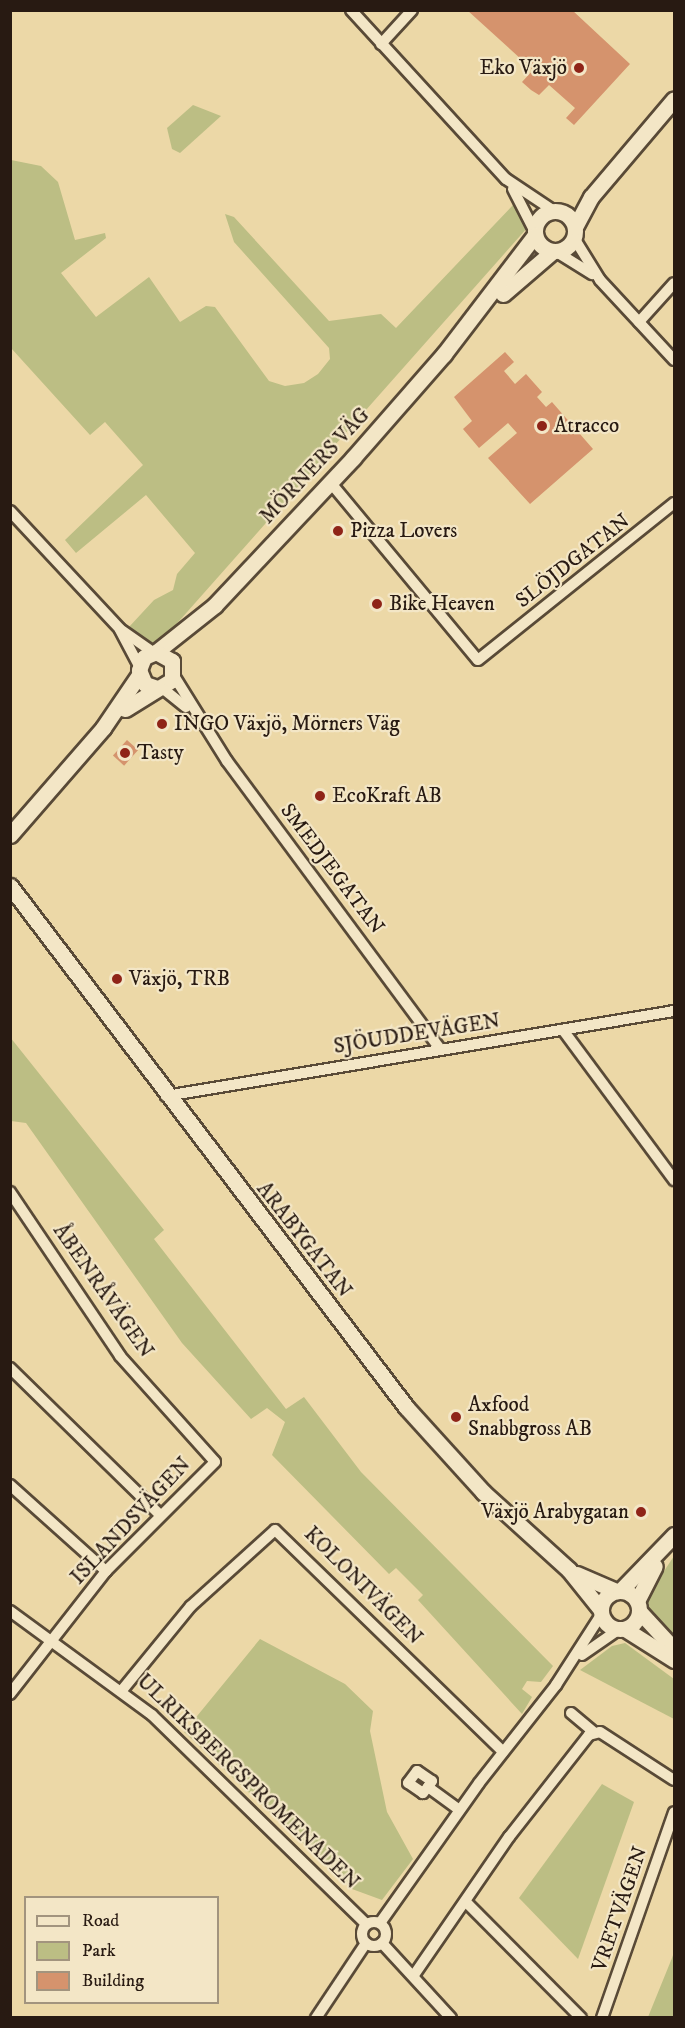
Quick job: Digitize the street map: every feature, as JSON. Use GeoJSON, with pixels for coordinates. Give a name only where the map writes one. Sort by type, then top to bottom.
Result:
{"type":"FeatureCollection","features":[{"type":"Feature","properties":{"kind":"main road"},"geometry":{"type":"LineString","coordinates":[[645,132],[556,211],[574,233],[591,197],[675,99]]}},
{"type":"Feature","properties":{"kind":"main road","name":"MÖRNERS VÄG"},"geometry":{"type":"LineString","coordinates":[[139,670],[155,652],[215,605],[330,482],[444,354],[535,233],[541,216],[556,211]]}},
{"type":"Feature","properties":{"kind":"main road"},"geometry":{"type":"LineString","coordinates":[[535,233],[554,251]]}},
{"type":"Feature","properties":{"kind":"main road","name":"MÖRNERS VÄG"},"geometry":{"type":"LineString","coordinates":[[444,354],[574,233]]}},
{"type":"Feature","properties":{"kind":"main road","name":"MÖRNERS VÄG"},"geometry":{"type":"LineString","coordinates":[[159,688],[174,671],[215,605]]}},
{"type":"Feature","properties":{"kind":"main road"},"geometry":{"type":"LineString","coordinates":[[155,652],[174,671]]}},
{"type":"Feature","properties":{"kind":"main road"},"geometry":{"type":"LineString","coordinates":[[10,822],[63,771],[103,728],[139,670],[159,688],[103,728]]}},
{"type":"Feature","properties":{"kind":"main road"},"geometry":{"type":"LineString","coordinates":[[10,835],[63,771]]}},
{"type":"Feature","properties":{"kind":"main road","name":"ARABYGATAN"},"geometry":{"type":"LineString","coordinates":[[10,886],[29,915],[166,1096],[406,1407],[483,1492],[570,1570],[601,1612],[622,1629]]}},
{"type":"Feature","properties":{"kind":"main road","name":"ARABYGATAN"},"geometry":{"type":"LineString","coordinates":[[10,895],[29,915]]}},
{"type":"Feature","properties":{"kind":"main road"},"geometry":{"type":"LineString","coordinates":[[601,1612],[618,1591],[663,1550],[675,1535]]}},
{"type":"Feature","properties":{"kind":"main road"},"geometry":{"type":"LineString","coordinates":[[663,1550],[638,1606],[622,1629],[675,1660]]}},
{"type":"Feature","properties":{"kind":"main road","name":"ARABYGATAN"},"geometry":{"type":"LineString","coordinates":[[570,1570],[618,1591],[638,1606]]}},
{"type":"Feature","properties":{"kind":"main road"},"geometry":{"type":"LineString","coordinates":[[638,1606],[675,1648]]}},
{"type":"Feature","properties":{"kind":"street"},"geometry":{"type":"LineString","coordinates":[[351,10],[506,179],[529,212],[535,233]]}},
{"type":"Feature","properties":{"kind":"street"},"geometry":{"type":"LineString","coordinates":[[381,44],[412,10]]}},
{"type":"Feature","properties":{"kind":"street"},"geometry":{"type":"LineString","coordinates":[[506,179],[556,211]]}},
{"type":"Feature","properties":{"kind":"street"},"geometry":{"type":"LineString","coordinates":[[574,233],[600,280],[675,360]]}},
{"type":"Feature","properties":{"kind":"street"},"geometry":{"type":"LineString","coordinates":[[554,251],[600,280]]}},
{"type":"Feature","properties":{"kind":"street"},"geometry":{"type":"LineString","coordinates":[[639,322],[675,283]]}},
{"type":"Feature","properties":{"kind":"street","name":"SLÖJDGATAN"},"geometry":{"type":"LineString","coordinates":[[330,482],[478,660],[675,503]]}},
{"type":"Feature","properties":{"kind":"street"},"geometry":{"type":"LineString","coordinates":[[10,511],[120,629],[155,652]]}},
{"type":"Feature","properties":{"kind":"street"},"geometry":{"type":"LineString","coordinates":[[120,629],[139,670]]}},
{"type":"Feature","properties":{"kind":"street","name":"SMEDJEGATAN"},"geometry":{"type":"LineString","coordinates":[[174,671],[193,713],[440,1049]]}},
{"type":"Feature","properties":{"kind":"street","name":"SMEDJEGATAN"},"geometry":{"type":"LineString","coordinates":[[159,688],[193,713]]}},
{"type":"Feature","properties":{"kind":"street","name":"SJÖUDDEVÄGEN"},"geometry":{"type":"LineString","coordinates":[[166,1096],[675,1011]]}},
{"type":"Feature","properties":{"kind":"street"},"geometry":{"type":"LineString","coordinates":[[563,1030],[675,1180]]}},
{"type":"Feature","properties":{"kind":"street","name":"ÅBENRÅVÄGEN"},"geometry":{"type":"LineString","coordinates":[[10,1192],[120,1356],[215,1462]]}},
{"type":"Feature","properties":{"kind":"street"},"geometry":{"type":"LineString","coordinates":[[10,1368],[160,1515]]}},
{"type":"Feature","properties":{"kind":"street","name":"ISLANDSVÄGEN"},"geometry":{"type":"LineString","coordinates":[[10,1694],[106,1571],[215,1462]]}},
{"type":"Feature","properties":{"kind":"street"},"geometry":{"type":"LineString","coordinates":[[10,1485],[106,1571]]}},
{"type":"Feature","properties":{"kind":"street","name":"KOLONIVÄGEN"},"geometry":{"type":"LineString","coordinates":[[123,1689],[191,1606],[275,1530],[503,1752]]}},
{"type":"Feature","properties":{"kind":"street","name":"ULRIKSBERGSPROMENADEN"},"geometry":{"type":"LineString","coordinates":[[10,1611],[123,1689],[366,1924]]}},
{"type":"Feature","properties":{"kind":"street"},"geometry":{"type":"LineString","coordinates":[[380,1923],[460,1810],[571,1665],[601,1612]]}},
{"type":"Feature","properties":{"kind":"street"},"geometry":{"type":"LineString","coordinates":[[571,1665],[622,1629]]}},
{"type":"Feature","properties":{"kind":"street"},"geometry":{"type":"LineString","coordinates":[[571,1713],[594,1732],[675,1780]]}},
{"type":"Feature","properties":{"kind":"street"},"geometry":{"type":"LineString","coordinates":[[414,1975],[528,1812],[594,1732]]}},
{"type":"Feature","properties":{"kind":"street"},"geometry":{"type":"LineString","coordinates":[[428,1786],[460,1810]]}},
{"type":"Feature","properties":{"kind":"street","name":"VRETVÄGEN"},"geometry":{"type":"LineString","coordinates":[[602,2018],[675,1812]]}},
{"type":"Feature","properties":{"kind":"street"},"geometry":{"type":"LineString","coordinates":[[466,1902],[581,2018]]}},
{"type":"Feature","properties":{"kind":"street"},"geometry":{"type":"LineString","coordinates":[[366,1943],[361,1934],[366,1924],[380,1923]]}},
{"type":"Feature","properties":{"kind":"street"},"geometry":{"type":"LineString","coordinates":[[380,1923],[386,1933],[382,1943]]}},
{"type":"Feature","properties":{"kind":"street"},"geometry":{"type":"LineString","coordinates":[[366,1943],[382,1943],[452,2018]]}},
{"type":"Feature","properties":{"kind":"street"},"geometry":{"type":"LineString","coordinates":[[316,2018],[366,1943]]}},
{"type":"Feature","properties":{"kind":"green space"},"geometry":{"type":"Polygon","coordinates":[[[193,105],[221,116],[180,153],[172,149],[167,128],[193,105]]]}},
{"type":"Feature","properties":{"kind":"green space"},"geometry":{"type":"Polygon","coordinates":[[[11,160],[41,166],[58,182],[75,240],[105,233],[106,238],[61,273],[96,317],[149,277],[180,322],[206,306],[215,307],[269,381],[285,386],[304,383],[318,374],[330,359],[329,348],[234,242],[225,214],[234,217],[329,321],[381,314],[396,328],[513,205],[528,227],[180,620],[161,640],[148,644],[129,627],[154,600],[173,590],[177,574],[195,553],[146,495],[76,553],[65,540],[143,465],[105,422],[90,435],[11,348],[11,160]]]}},
{"type":"Feature","properties":{"kind":"green space"},"geometry":{"type":"Polygon","coordinates":[[[10,1037],[164,1230],[154,1239],[286,1409],[304,1397],[361,1472],[553,1666],[541,1682],[527,1681],[522,1689],[532,1697],[522,1714],[418,1600],[423,1595],[396,1568],[389,1574],[272,1455],[285,1422],[267,1408],[251,1419],[182,1343],[26,1123],[11,1121],[10,1037]]]}},
{"type":"Feature","properties":{"kind":"green space"},"geometry":{"type":"Polygon","coordinates":[[[674,1556],[674,1643],[645,1613],[643,1603],[674,1556]]]}},
{"type":"Feature","properties":{"kind":"green space"},"geometry":{"type":"Polygon","coordinates":[[[260,1639],[345,1684],[373,1711],[370,1731],[387,1812],[413,1859],[382,1900],[352,1889],[184,1732],[260,1639]]]}},
{"type":"Feature","properties":{"kind":"green space"},"geometry":{"type":"Polygon","coordinates":[[[625,1643],[674,1679],[674,1719],[580,1670],[612,1646],[625,1643]]]}},
{"type":"Feature","properties":{"kind":"green space"},"geometry":{"type":"Polygon","coordinates":[[[602,1784],[634,1802],[578,1959],[519,1898],[602,1784]]]}},
{"type":"Feature","properties":{"kind":"green space"},"geometry":{"type":"Polygon","coordinates":[[[674,1952],[674,2017],[648,2017],[672,1958],[674,1952]]]}},
{"type":"Feature","properties":{"kind":"building","name":"Eko Växjö"},"geometry":{"type":"Polygon","coordinates":[[[467,10],[572,10],[630,64],[574,125],[566,118],[575,108],[549,85],[539,95],[522,82],[533,70],[467,10]]]}},
{"type":"Feature","properties":{"kind":"building","name":"Atracco"},"geometry":{"type":"Polygon","coordinates":[[[505,352],[514,362],[504,371],[515,384],[526,374],[542,392],[537,397],[546,407],[552,402],[593,449],[530,504],[488,458],[517,433],[508,423],[479,448],[463,429],[472,421],[454,397],[505,352]]]}},
{"type":"Feature","properties":{"kind":"building","name":"Tasty"},"geometry":{"type":"Polygon","coordinates":[[[127,740],[138,750],[124,766],[113,756],[127,740]]]}},
{"type":"Feature","properties":{"kind":"place","name":"Eko Växjö"},"geometry":{"type":"Point","coordinates":[579,68]}},
{"type":"Feature","properties":{"kind":"place","name":"Atracco"},"geometry":{"type":"Point","coordinates":[542,426]}},
{"type":"Feature","properties":{"kind":"place","name":"Pizza Lovers"},"geometry":{"type":"Point","coordinates":[338,531]}},
{"type":"Feature","properties":{"kind":"place","name":"Bike Heaven"},"geometry":{"type":"Point","coordinates":[377,604]}},
{"type":"Feature","properties":{"kind":"place","name":"INGO Växjö, Mörners Väg"},"geometry":{"type":"Point","coordinates":[162,724]}},
{"type":"Feature","properties":{"kind":"place","name":"Tasty"},"geometry":{"type":"Point","coordinates":[125,753]}},
{"type":"Feature","properties":{"kind":"place","name":"EcoKraft AB"},"geometry":{"type":"Point","coordinates":[320,796]}},
{"type":"Feature","properties":{"kind":"place","name":"Växjö, TRB"},"geometry":{"type":"Point","coordinates":[117,979]}},
{"type":"Feature","properties":{"kind":"place","name":"Axfood Snabbgross AB"},"geometry":{"type":"Point","coordinates":[456,1417]}},
{"type":"Feature","properties":{"kind":"place","name":"Växjö Arabygatan"},"geometry":{"type":"Point","coordinates":[641,1512]}}]}
